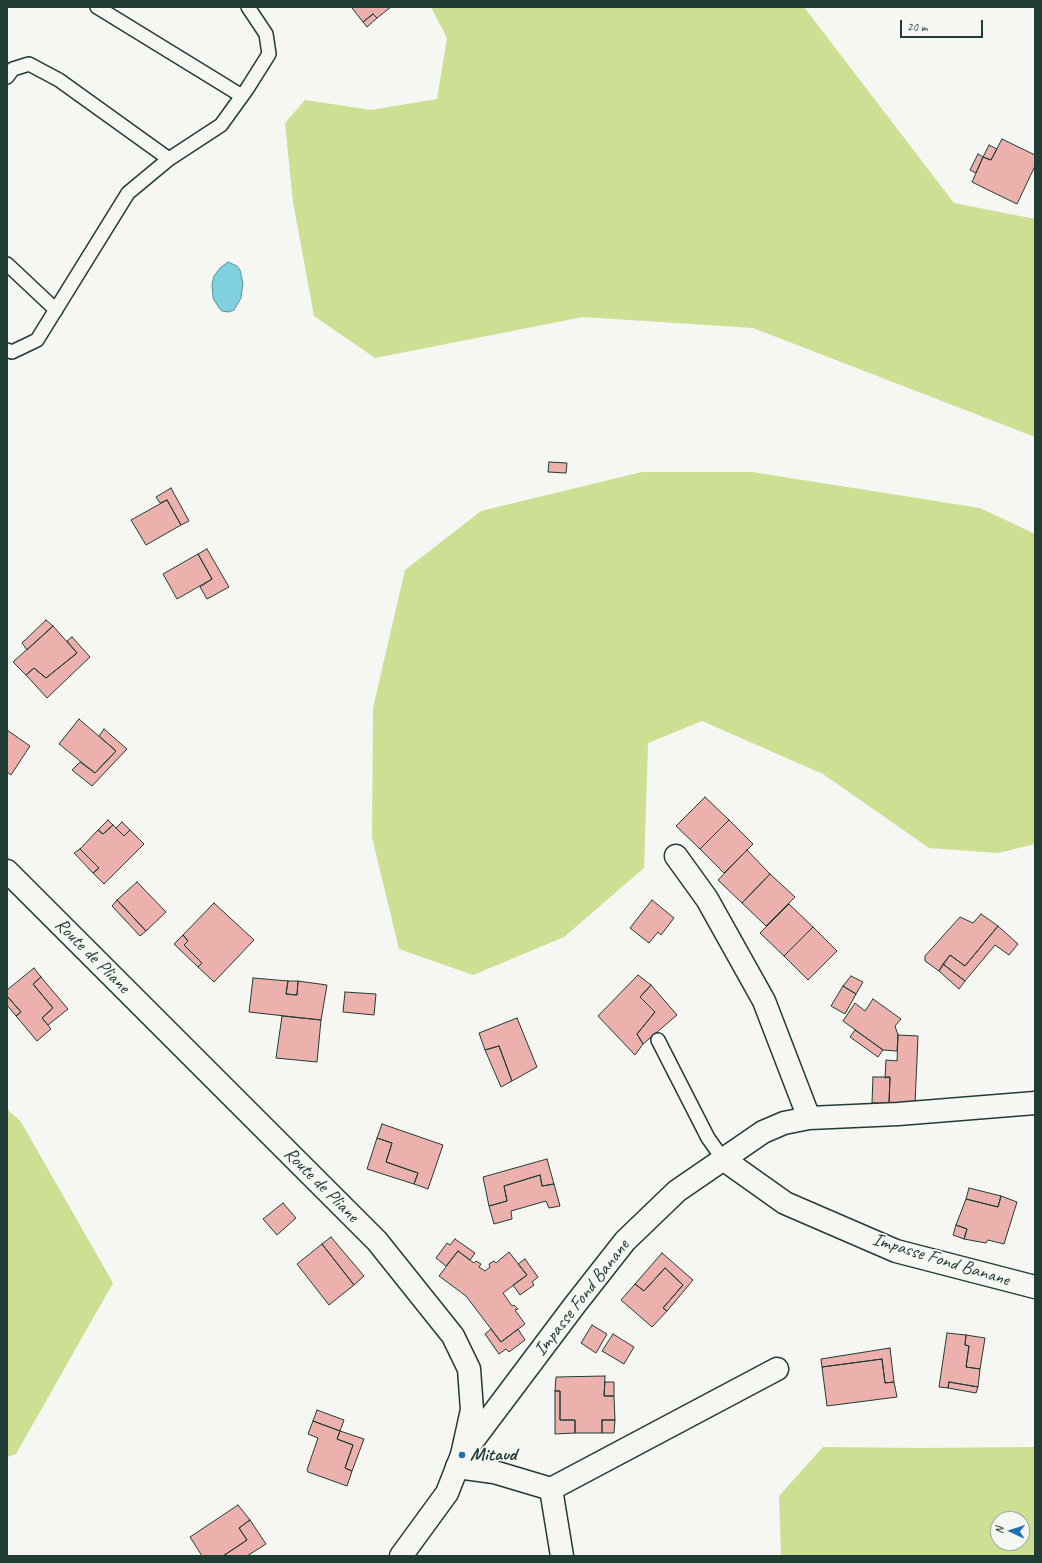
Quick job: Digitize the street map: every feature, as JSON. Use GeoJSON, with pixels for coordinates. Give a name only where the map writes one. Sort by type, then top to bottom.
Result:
{"type":"FeatureCollection","features":[{"type":"Feature","properties":{"kind":"street"},"geometry":{"type":"LineString","coordinates":[[676,856],[707,899],[764,1001],[808,1118]]}},
{"type":"Feature","properties":{"kind":"street","name":"Route de Pliane"},"geometry":{"type":"LineString","coordinates":[[7,871],[377,1241],[453,1336],[469,1369],[472,1410],[459,1461],[447,1493],[401,1556]]}},
{"type":"Feature","properties":{"kind":"street","name":"Impasse Fond Banane"},"geometry":{"type":"LineString","coordinates":[[459,1461],[574,1306],[625,1241],[677,1191],[763,1132],[784,1123],[808,1118],[898,1114],[1035,1103]]}},
{"type":"Feature","properties":{"kind":"street","name":"Impasse Fond Banane"},"geometry":{"type":"LineString","coordinates":[[723,1159],[785,1203],[896,1251],[1035,1287]]}},
{"type":"Feature","properties":{"kind":"street"},"geometry":{"type":"LineString","coordinates":[[459,1461],[551,1489],[777,1369]]}},
{"type":"Feature","properties":{"kind":"street"},"geometry":{"type":"LineString","coordinates":[[551,1489],[562,1556]]}},
{"type":"Feature","properties":{"kind":"lane"},"geometry":{"type":"LineString","coordinates":[[97,7],[242,96]]}},
{"type":"Feature","properties":{"kind":"lane"},"geometry":{"type":"LineString","coordinates":[[7,350],[12,352],[37,340],[128,193],[169,159],[221,125],[242,96],[269,54],[266,34],[248,7]]}},
{"type":"Feature","properties":{"kind":"lane"},"geometry":{"type":"LineString","coordinates":[[7,77],[13,69],[29,64],[60,80],[169,159]]}},
{"type":"Feature","properties":{"kind":"lane"},"geometry":{"type":"LineString","coordinates":[[7,264],[56,310]]}},
{"type":"Feature","properties":{"kind":"lane"},"geometry":{"type":"LineString","coordinates":[[658,1040],[708,1138],[723,1159]]}},
{"type":"Feature","properties":{"kind":"green space"},"geometry":{"type":"Polygon","coordinates":[[[431,7],[804,7],[954,203],[1035,219],[1035,437],[753,328],[583,317],[375,358],[314,316],[293,202],[285,123],[305,100],[371,110],[437,99],[447,38],[431,7]]]}},
{"type":"Feature","properties":{"kind":"green space"},"geometry":{"type":"Polygon","coordinates":[[[642,472],[752,472],[980,508],[1035,534],[1035,844],[998,853],[929,848],[823,774],[702,721],[648,743],[644,868],[564,937],[473,975],[399,949],[372,837],[373,708],[405,570],[481,511],[642,472]]]}},
{"type":"Feature","properties":{"kind":"green space"},"geometry":{"type":"Polygon","coordinates":[[[7,1109],[21,1122],[113,1283],[16,1454],[7,1457],[7,1109]]]}},
{"type":"Feature","properties":{"kind":"green space"},"geometry":{"type":"Polygon","coordinates":[[[823,1447],[1035,1447],[1035,1556],[781,1556],[779,1496],[823,1447]]]}},
{"type":"Feature","properties":{"kind":"water"},"geometry":{"type":"Polygon","coordinates":[[[228,262],[237,266],[240,270],[243,283],[241,298],[234,310],[229,312],[222,311],[219,308],[213,298],[212,284],[214,276],[220,268],[228,262]]]}},
{"type":"Feature","properties":{"kind":"building"},"geometry":{"type":"Polygon","coordinates":[[[391,7],[377,18],[373,14],[363,22],[352,8],[391,7]]]}},
{"type":"Feature","properties":{"kind":"building"},"geometry":{"type":"Polygon","coordinates":[[[373,14],[377,18],[367,27],[363,22],[373,14]]]}},
{"type":"Feature","properties":{"kind":"building"},"geometry":{"type":"Polygon","coordinates":[[[1002,139],[1035,155],[1035,166],[1017,204],[972,182],[983,157],[991,160],[1002,139]]]}},
{"type":"Feature","properties":{"kind":"building"},"geometry":{"type":"Polygon","coordinates":[[[989,145],[997,149],[991,160],[983,157],[989,145]]]}},
{"type":"Feature","properties":{"kind":"building"},"geometry":{"type":"Polygon","coordinates":[[[978,154],[983,157],[976,173],[970,170],[978,154]]]}},
{"type":"Feature","properties":{"kind":"building"},"geometry":{"type":"Polygon","coordinates":[[[549,462],[567,463],[566,473],[548,472],[549,462]]]}},
{"type":"Feature","properties":{"kind":"building"},"geometry":{"type":"Polygon","coordinates":[[[171,488],[189,521],[181,525],[167,500],[160,503],[156,497],[171,488]]]}},
{"type":"Feature","properties":{"kind":"building"},"geometry":{"type":"Polygon","coordinates":[[[167,500],[181,525],[146,545],[131,520],[167,500]]]}},
{"type":"Feature","properties":{"kind":"building"},"geometry":{"type":"Polygon","coordinates":[[[207,549],[229,587],[207,599],[200,587],[212,579],[198,554],[207,549]]]}},
{"type":"Feature","properties":{"kind":"building"},"geometry":{"type":"Polygon","coordinates":[[[198,554],[212,579],[177,599],[163,574],[198,554]]]}},
{"type":"Feature","properties":{"kind":"building"},"geometry":{"type":"Polygon","coordinates":[[[46,620],[53,626],[27,650],[22,643],[46,620]]]}},
{"type":"Feature","properties":{"kind":"building"},"geometry":{"type":"Polygon","coordinates":[[[53,626],[77,653],[46,678],[34,668],[26,675],[13,662],[53,626]]]}},
{"type":"Feature","properties":{"kind":"building"},"geometry":{"type":"Polygon","coordinates":[[[72,637],[90,657],[47,698],[26,675],[34,668],[46,678],[77,653],[67,641],[72,637]]]}},
{"type":"Feature","properties":{"kind":"building"},"geometry":{"type":"Polygon","coordinates":[[[79,719],[116,751],[95,773],[59,744],[79,719]]]}},
{"type":"Feature","properties":{"kind":"building"},"geometry":{"type":"Polygon","coordinates":[[[104,729],[127,749],[92,786],[72,770],[80,762],[95,773],[116,751],[99,736],[104,729]]]}},
{"type":"Feature","properties":{"kind":"building"},"geometry":{"type":"Polygon","coordinates":[[[7,730],[30,746],[11,775],[7,772],[7,730]]]}},
{"type":"Feature","properties":{"kind":"building"},"geometry":{"type":"Polygon","coordinates":[[[705,797],[729,820],[700,849],[676,826],[705,797]]]}},
{"type":"Feature","properties":{"kind":"building"},"geometry":{"type":"Polygon","coordinates":[[[108,820],[113,825],[103,834],[98,830],[108,820]]]}},
{"type":"Feature","properties":{"kind":"building"},"geometry":{"type":"Polygon","coordinates":[[[729,820],[753,844],[724,873],[700,849],[729,820]]]}},
{"type":"Feature","properties":{"kind":"building"},"geometry":{"type":"Polygon","coordinates":[[[122,822],[130,830],[124,836],[116,828],[122,822]]]}},
{"type":"Feature","properties":{"kind":"building"},"geometry":{"type":"Polygon","coordinates":[[[113,825],[124,836],[130,830],[144,844],[104,884],[93,873],[99,868],[80,849],[98,830],[103,834],[113,825]]]}},
{"type":"Feature","properties":{"kind":"building"},"geometry":{"type":"Polygon","coordinates":[[[80,849],[99,868],[93,873],[74,853],[80,849]]]}},
{"type":"Feature","properties":{"kind":"building"},"geometry":{"type":"Polygon","coordinates":[[[747,850],[770,874],[742,903],[718,880],[747,850]]]}},
{"type":"Feature","properties":{"kind":"building"},"geometry":{"type":"Polygon","coordinates":[[[770,874],[795,897],[766,926],[742,903],[770,874]]]}},
{"type":"Feature","properties":{"kind":"building"},"geometry":{"type":"Polygon","coordinates":[[[137,882],[166,912],[146,931],[117,900],[137,882]]]}},
{"type":"Feature","properties":{"kind":"building"},"geometry":{"type":"Polygon","coordinates":[[[117,900],[146,931],[140,936],[112,906],[117,900]]]}},
{"type":"Feature","properties":{"kind":"building"},"geometry":{"type":"Polygon","coordinates":[[[652,900],[674,918],[661,935],[658,932],[649,943],[630,928],[652,900]]]}},
{"type":"Feature","properties":{"kind":"building"},"geometry":{"type":"Polygon","coordinates":[[[214,903],[254,940],[214,982],[198,967],[202,963],[184,945],[188,941],[183,935],[214,903]]]}},
{"type":"Feature","properties":{"kind":"building"},"geometry":{"type":"Polygon","coordinates":[[[789,904],[813,927],[784,956],[760,933],[789,904]]]}},
{"type":"Feature","properties":{"kind":"building"},"geometry":{"type":"Polygon","coordinates":[[[981,914],[998,926],[965,966],[950,955],[939,971],[925,961],[925,956],[960,917],[973,923],[981,914]]]}},
{"type":"Feature","properties":{"kind":"building"},"geometry":{"type":"Polygon","coordinates":[[[998,926],[1018,944],[1009,955],[995,945],[965,981],[943,964],[950,955],[965,966],[998,926]]]}},
{"type":"Feature","properties":{"kind":"building"},"geometry":{"type":"Polygon","coordinates":[[[813,927],[837,951],[808,980],[784,956],[813,927]]]}},
{"type":"Feature","properties":{"kind":"building"},"geometry":{"type":"Polygon","coordinates":[[[183,935],[188,941],[184,945],[202,963],[198,967],[174,944],[183,935]]]}},
{"type":"Feature","properties":{"kind":"building"},"geometry":{"type":"Polygon","coordinates":[[[943,964],[965,981],[959,989],[939,971],[943,964]]]}},
{"type":"Feature","properties":{"kind":"building"},"geometry":{"type":"Polygon","coordinates":[[[34,968],[41,977],[33,984],[53,1008],[42,1018],[51,1029],[37,1041],[16,1016],[21,1012],[7,996],[7,990],[34,968]]]}},
{"type":"Feature","properties":{"kind":"building"},"geometry":{"type":"Polygon","coordinates":[[[638,975],[651,985],[640,997],[655,1012],[637,1034],[643,1044],[635,1055],[598,1016],[638,975]]]}},
{"type":"Feature","properties":{"kind":"building"},"geometry":{"type":"Polygon","coordinates":[[[851,976],[863,982],[856,994],[843,986],[851,976]]]}},
{"type":"Feature","properties":{"kind":"building"},"geometry":{"type":"Polygon","coordinates":[[[41,977],[68,1009],[48,1025],[42,1018],[53,1008],[33,984],[41,977]]]}},
{"type":"Feature","properties":{"kind":"building"},"geometry":{"type":"Polygon","coordinates":[[[253,978],[288,981],[286,994],[297,995],[298,981],[327,985],[321,1020],[249,1012],[253,978]]]}},
{"type":"Feature","properties":{"kind":"building"},"geometry":{"type":"Polygon","coordinates":[[[288,981],[298,981],[297,995],[286,994],[288,981]]]}},
{"type":"Feature","properties":{"kind":"building"},"geometry":{"type":"Polygon","coordinates":[[[651,985],[677,1015],[643,1044],[637,1034],[655,1012],[640,997],[651,985]]]}},
{"type":"Feature","properties":{"kind":"building"},"geometry":{"type":"Polygon","coordinates":[[[843,986],[856,994],[845,1014],[831,1006],[843,986]]]}},
{"type":"Feature","properties":{"kind":"building"},"geometry":{"type":"Polygon","coordinates":[[[345,992],[376,994],[374,1015],[343,1012],[345,992]]]}},
{"type":"Feature","properties":{"kind":"building"},"geometry":{"type":"Polygon","coordinates":[[[7,996],[21,1012],[16,1016],[7,1005],[7,996]]]}},
{"type":"Feature","properties":{"kind":"building"},"geometry":{"type":"Polygon","coordinates":[[[873,999],[901,1019],[895,1026],[898,1035],[897,1051],[883,1050],[843,1021],[855,1003],[865,1011],[873,999]]]}},
{"type":"Feature","properties":{"kind":"building"},"geometry":{"type":"Polygon","coordinates":[[[282,1016],[321,1020],[317,1062],[276,1058],[282,1016]]]}},
{"type":"Feature","properties":{"kind":"building"},"geometry":{"type":"Polygon","coordinates":[[[517,1018],[537,1067],[512,1081],[499,1046],[485,1050],[479,1033],[517,1018]]]}},
{"type":"Feature","properties":{"kind":"building"},"geometry":{"type":"Polygon","coordinates":[[[855,1030],[883,1050],[878,1057],[850,1037],[855,1030]]]}},
{"type":"Feature","properties":{"kind":"building"},"geometry":{"type":"Polygon","coordinates":[[[898,1035],[918,1036],[915,1104],[889,1103],[890,1077],[885,1078],[886,1060],[897,1061],[898,1035]]]}},
{"type":"Feature","properties":{"kind":"building"},"geometry":{"type":"Polygon","coordinates":[[[499,1046],[512,1081],[501,1087],[485,1050],[499,1046]]]}},
{"type":"Feature","properties":{"kind":"building"},"geometry":{"type":"Polygon","coordinates":[[[873,1077],[890,1077],[889,1103],[872,1103],[873,1077]]]}},
{"type":"Feature","properties":{"kind":"building"},"geometry":{"type":"Polygon","coordinates":[[[382,1124],[443,1145],[428,1189],[414,1184],[418,1173],[386,1162],[392,1143],[377,1138],[382,1124]]]}},
{"type":"Feature","properties":{"kind":"building"},"geometry":{"type":"Polygon","coordinates":[[[377,1138],[392,1143],[386,1162],[418,1173],[414,1184],[367,1169],[377,1138]]]}},
{"type":"Feature","properties":{"kind":"building"},"geometry":{"type":"Polygon","coordinates":[[[547,1159],[554,1184],[542,1186],[540,1175],[504,1186],[507,1201],[489,1206],[483,1177],[547,1159]]]}},
{"type":"Feature","properties":{"kind":"building"},"geometry":{"type":"Polygon","coordinates":[[[540,1175],[542,1186],[554,1184],[560,1206],[549,1208],[546,1201],[511,1211],[512,1219],[494,1224],[489,1206],[507,1201],[504,1186],[540,1175]]]}},
{"type":"Feature","properties":{"kind":"building"},"geometry":{"type":"Polygon","coordinates":[[[969,1188],[1001,1196],[998,1207],[966,1199],[969,1188]]]}},
{"type":"Feature","properties":{"kind":"building"},"geometry":{"type":"Polygon","coordinates":[[[1001,1196],[1017,1202],[1004,1244],[988,1240],[986,1243],[964,1239],[967,1229],[956,1225],[966,1199],[998,1207],[1001,1196]]]}},
{"type":"Feature","properties":{"kind":"building"},"geometry":{"type":"Polygon","coordinates":[[[283,1203],[296,1218],[277,1235],[263,1219],[283,1203]]]}},
{"type":"Feature","properties":{"kind":"building"},"geometry":{"type":"Polygon","coordinates":[[[956,1225],[967,1229],[964,1239],[953,1235],[956,1225]]]}},
{"type":"Feature","properties":{"kind":"building"},"geometry":{"type":"Polygon","coordinates":[[[331,1237],[364,1276],[354,1285],[322,1244],[331,1237]]]}},
{"type":"Feature","properties":{"kind":"building"},"geometry":{"type":"Polygon","coordinates":[[[455,1239],[475,1253],[470,1260],[458,1251],[446,1266],[436,1258],[447,1243],[450,1245],[455,1239]]]}},
{"type":"Feature","properties":{"kind":"building"},"geometry":{"type":"Polygon","coordinates":[[[322,1244],[354,1285],[329,1305],[297,1264],[322,1244]]]}},
{"type":"Feature","properties":{"kind":"building"},"geometry":{"type":"Polygon","coordinates":[[[458,1251],[474,1263],[476,1261],[481,1264],[479,1267],[485,1271],[490,1267],[489,1264],[494,1261],[496,1263],[509,1252],[527,1275],[503,1293],[512,1306],[514,1305],[518,1309],[515,1310],[525,1324],[501,1342],[466,1296],[439,1276],[458,1251]]]}},
{"type":"Feature","properties":{"kind":"building"},"geometry":{"type":"Polygon","coordinates":[[[662,1253],[693,1280],[667,1311],[663,1308],[683,1285],[665,1268],[644,1291],[635,1284],[662,1253]]]}},
{"type":"Feature","properties":{"kind":"building"},"geometry":{"type":"Polygon","coordinates":[[[525,1259],[538,1277],[532,1282],[534,1285],[520,1295],[513,1285],[527,1275],[518,1264],[525,1259]]]}},
{"type":"Feature","properties":{"kind":"building"},"geometry":{"type":"Polygon","coordinates":[[[665,1268],[683,1285],[663,1308],[667,1311],[652,1327],[621,1300],[635,1284],[644,1291],[665,1268]]]}},
{"type":"Feature","properties":{"kind":"building"},"geometry":{"type":"Polygon","coordinates":[[[592,1325],[607,1334],[596,1353],[581,1343],[592,1325]]]}},
{"type":"Feature","properties":{"kind":"building"},"geometry":{"type":"Polygon","coordinates":[[[491,1329],[501,1342],[518,1329],[525,1340],[509,1352],[506,1349],[499,1354],[485,1334],[491,1329]]]}},
{"type":"Feature","properties":{"kind":"building"},"geometry":{"type":"Polygon","coordinates":[[[947,1333],[966,1335],[965,1345],[969,1346],[966,1367],[980,1369],[978,1387],[949,1382],[948,1388],[939,1387],[947,1333]]]}},
{"type":"Feature","properties":{"kind":"building"},"geometry":{"type":"Polygon","coordinates":[[[613,1334],[634,1347],[624,1364],[602,1351],[613,1334]]]}},
{"type":"Feature","properties":{"kind":"building"},"geometry":{"type":"Polygon","coordinates":[[[966,1335],[985,1338],[980,1369],[966,1367],[969,1346],[965,1345],[966,1335]]]}},
{"type":"Feature","properties":{"kind":"building"},"geometry":{"type":"Polygon","coordinates":[[[890,1348],[894,1382],[885,1383],[882,1359],[822,1367],[821,1359],[890,1348]]]}},
{"type":"Feature","properties":{"kind":"building"},"geometry":{"type":"Polygon","coordinates":[[[882,1359],[885,1383],[894,1382],[897,1397],[827,1406],[822,1367],[882,1359]]]}},
{"type":"Feature","properties":{"kind":"building"},"geometry":{"type":"Polygon","coordinates":[[[605,1376],[604,1396],[614,1396],[615,1420],[602,1420],[602,1433],[575,1433],[575,1420],[560,1420],[560,1391],[555,1391],[556,1377],[605,1376]]]}},
{"type":"Feature","properties":{"kind":"building"},"geometry":{"type":"Polygon","coordinates":[[[605,1382],[614,1382],[614,1396],[604,1396],[605,1382]]]}},
{"type":"Feature","properties":{"kind":"building"},"geometry":{"type":"Polygon","coordinates":[[[949,1382],[978,1387],[976,1393],[948,1388],[949,1382]]]}},
{"type":"Feature","properties":{"kind":"building"},"geometry":{"type":"Polygon","coordinates":[[[555,1391],[560,1391],[560,1420],[575,1420],[575,1433],[555,1434],[555,1391]]]}},
{"type":"Feature","properties":{"kind":"building"},"geometry":{"type":"Polygon","coordinates":[[[317,1410],[344,1420],[340,1431],[313,1421],[317,1410]]]}},
{"type":"Feature","properties":{"kind":"building"},"geometry":{"type":"Polygon","coordinates":[[[602,1420],[615,1420],[614,1433],[602,1433],[602,1420]]]}},
{"type":"Feature","properties":{"kind":"building"},"geometry":{"type":"Polygon","coordinates":[[[313,1421],[340,1431],[337,1439],[353,1445],[345,1468],[352,1471],[347,1486],[308,1472],[307,1470],[318,1438],[308,1434],[313,1421]]]}},
{"type":"Feature","properties":{"kind":"building"},"geometry":{"type":"Polygon","coordinates":[[[340,1431],[364,1439],[352,1471],[345,1468],[353,1445],[337,1439],[340,1431]]]}},
{"type":"Feature","properties":{"kind":"building"},"geometry":{"type":"Polygon","coordinates":[[[238,1505],[250,1520],[239,1528],[247,1540],[223,1556],[202,1556],[190,1537],[238,1505]]]}},
{"type":"Feature","properties":{"kind":"building"},"geometry":{"type":"Polygon","coordinates":[[[250,1520],[266,1544],[247,1556],[223,1556],[247,1540],[239,1528],[250,1520]]]}},
{"type":"Feature","properties":{"kind":"place","name":"Mitaud"},"geometry":{"type":"Point","coordinates":[462,1455]}}]}
